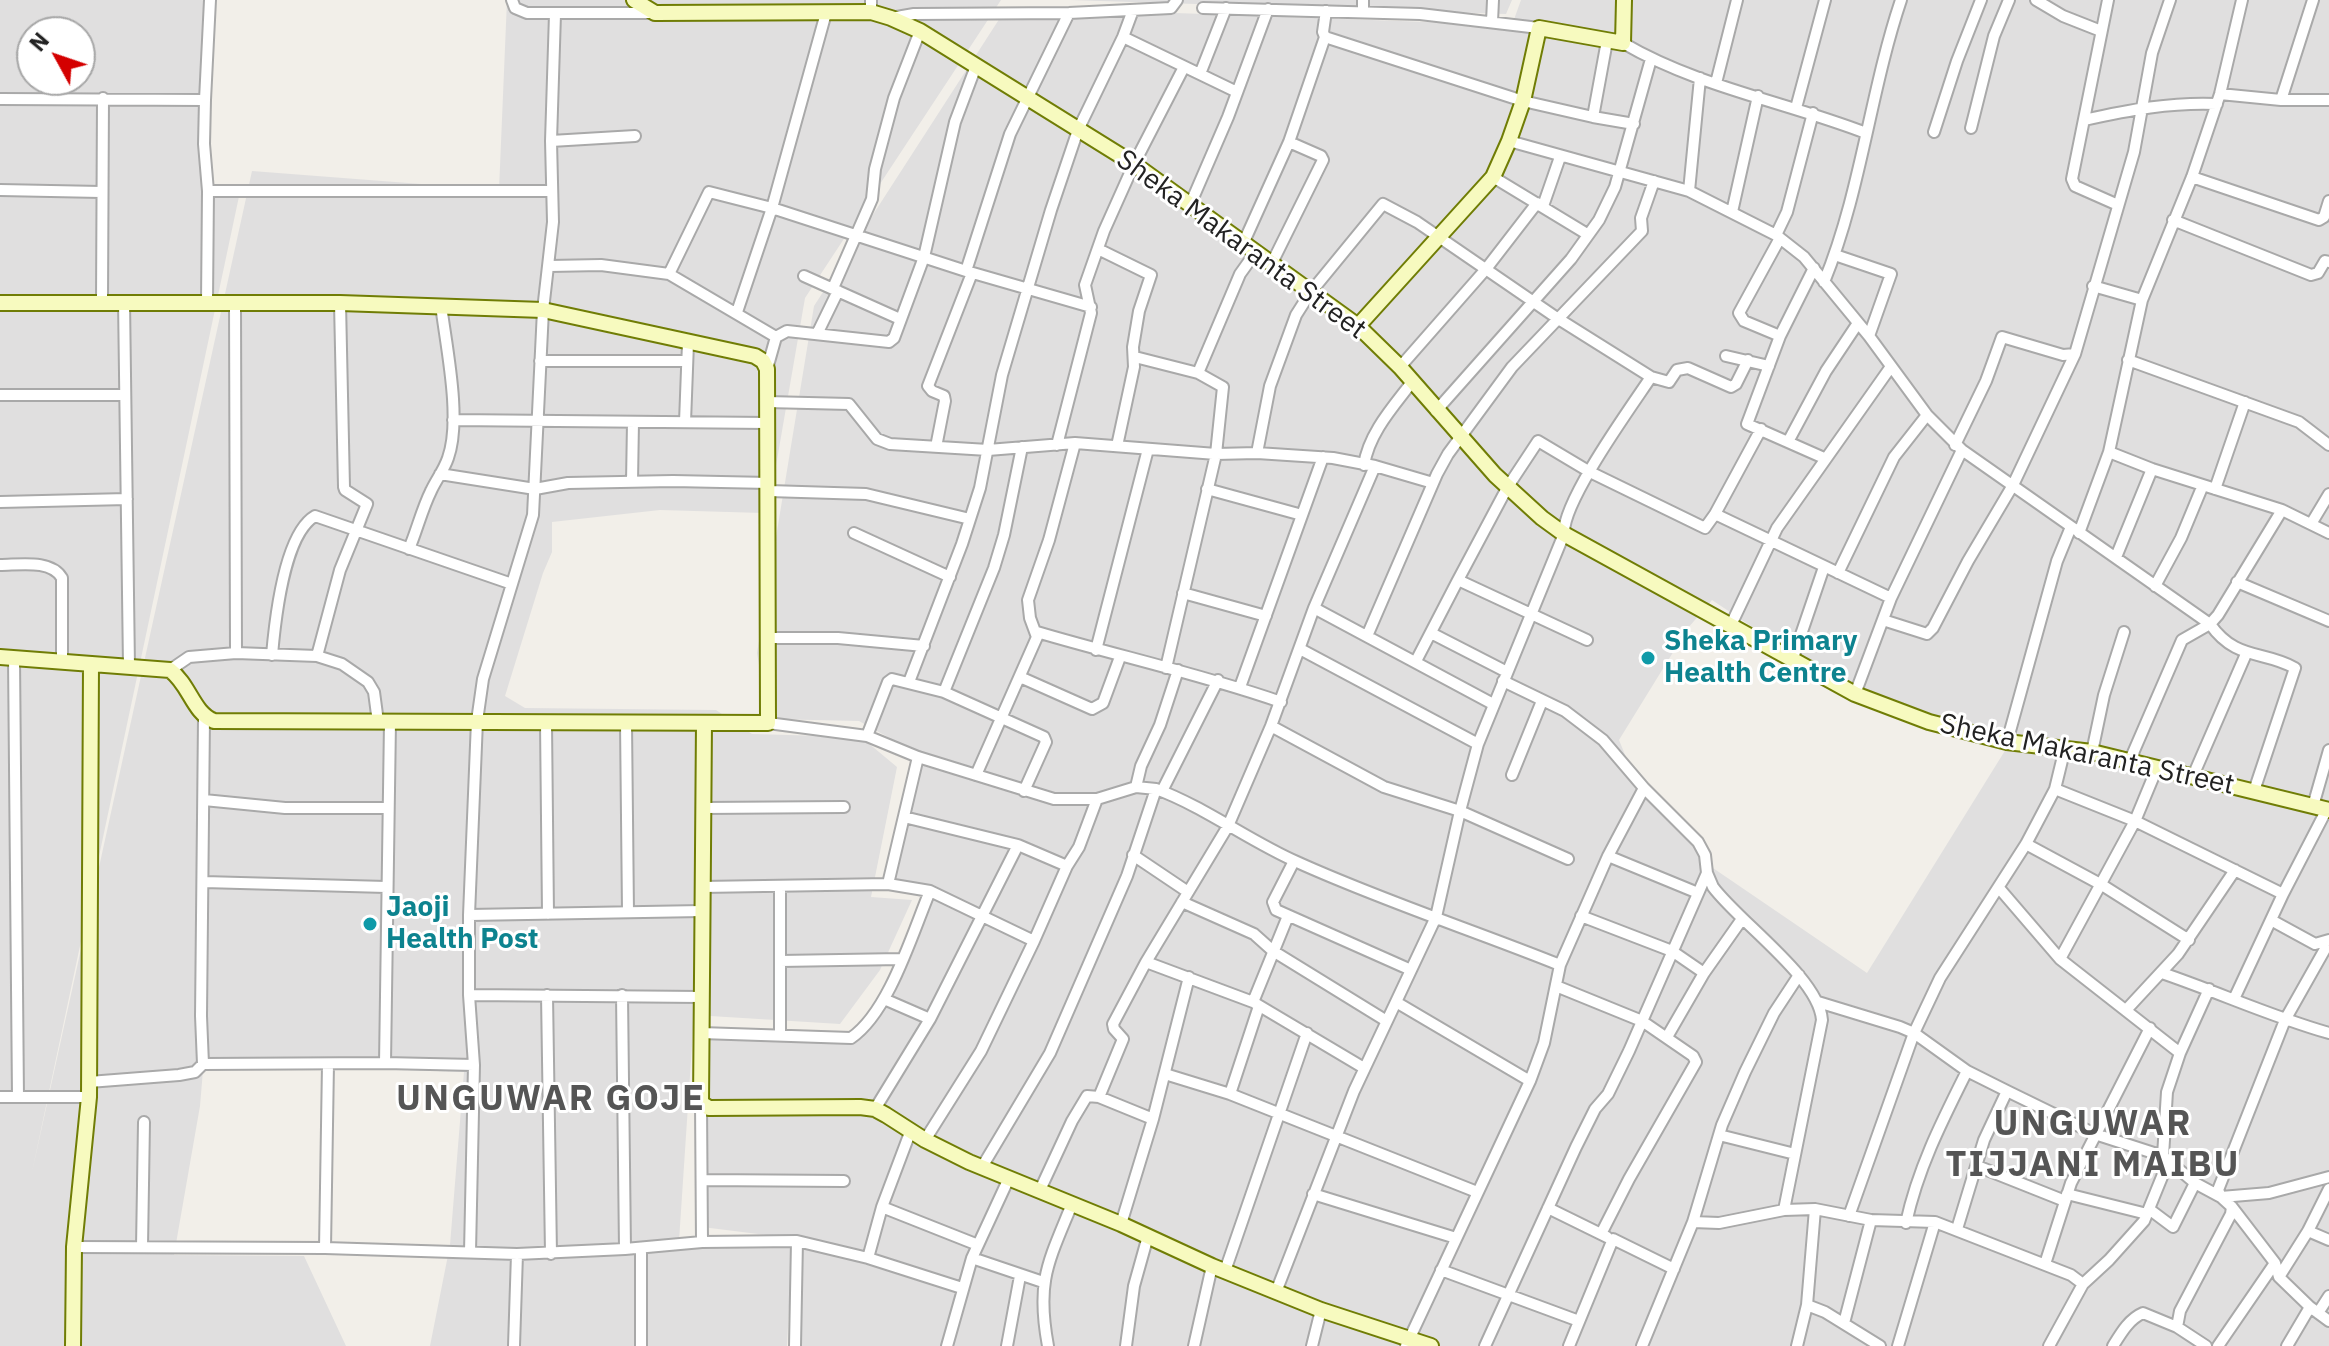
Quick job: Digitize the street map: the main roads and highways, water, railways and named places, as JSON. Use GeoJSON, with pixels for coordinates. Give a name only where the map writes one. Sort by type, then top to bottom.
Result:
{"type":"FeatureCollection","features":[{"type":"Feature","properties":{"kind":"place","name":"Sheka Primary Health Centre"},"geometry":{"type":"Point","coordinates":[1648,658]}},
{"type":"Feature","properties":{"kind":"place","name":"Jaoji Health Post"},"geometry":{"type":"Point","coordinates":[370,924]}},
{"type":"Feature","properties":{"kind":"district","name":"UNGUWAR GOJE"},"geometry":{"type":"Point","coordinates":[551,1100]}},
{"type":"Feature","properties":{"kind":"district","name":"UNGUWAR TIJJANI MAIBU"},"geometry":{"type":"Point","coordinates":[2093,1146]}}]}
